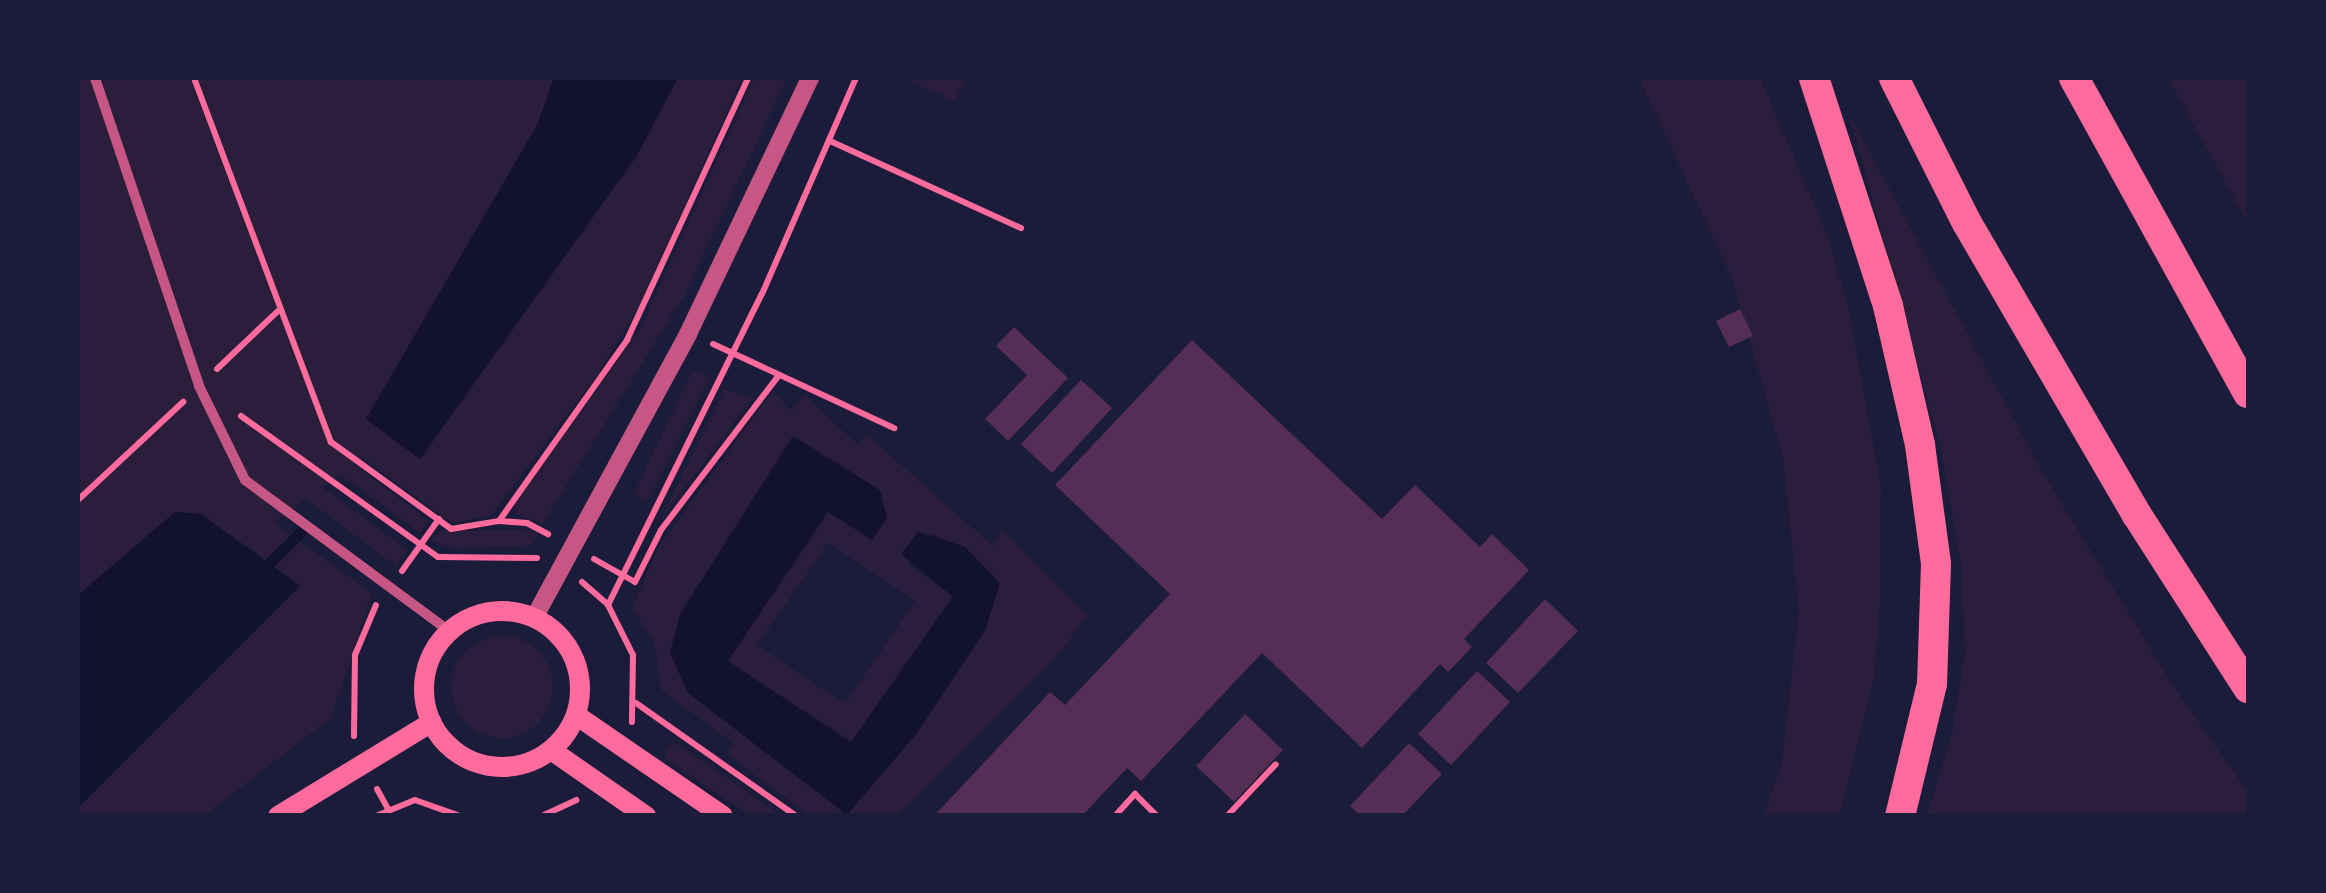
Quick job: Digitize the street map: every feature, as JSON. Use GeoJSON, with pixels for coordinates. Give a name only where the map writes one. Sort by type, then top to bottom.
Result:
{"type":"FeatureCollection","features":[{"type":"Feature","properties":{"kind":"highway"},"geometry":{"type":"LineString","coordinates":[[1814,78],[1888,306],[1920,446],[1936,564],[1932,684],[1900,816]]}},
{"type":"Feature","properties":{"kind":"highway"},"geometry":{"type":"LineString","coordinates":[[1894,78],[1987,258],[2137,515],[2248,688]]}},
{"type":"Feature","properties":{"kind":"highway"},"geometry":{"type":"LineString","coordinates":[[2074,78],[2248,394]]}},
{"type":"Feature","properties":{"kind":"main road"},"geometry":{"type":"LineString","coordinates":[[488,612],[534,618],[554,630],[574,658],[580,681],[576,715],[550,750],[512,766],[484,764],[459,754],[432,722],[427,670],[449,631],[488,612]]}},
{"type":"Feature","properties":{"kind":"main road"},"geometry":{"type":"LineString","coordinates":[[576,715],[723,816]]}},
{"type":"Feature","properties":{"kind":"main road"},"geometry":{"type":"LineString","coordinates":[[278,816],[432,722]]}},
{"type":"Feature","properties":{"kind":"main road"},"geometry":{"type":"LineString","coordinates":[[550,750],[646,816]]}},
{"type":"Feature","properties":{"kind":"street"},"geometry":{"type":"LineString","coordinates":[[95,78],[199,386],[245,480],[449,631]]}},
{"type":"Feature","properties":{"kind":"street"},"geometry":{"type":"LineString","coordinates":[[534,618],[569,545],[688,334],[810,78]]}},
{"type":"Feature","properties":{"kind":"path"},"geometry":{"type":"LineString","coordinates":[[194,78],[331,442],[450,529],[498,521],[527,523],[635,582],[661,530],[779,374]]}},
{"type":"Feature","properties":{"kind":"path"},"geometry":{"type":"LineString","coordinates":[[498,521],[627,340],[748,78]]}},
{"type":"Feature","properties":{"kind":"path"},"geometry":{"type":"LineString","coordinates":[[199,386],[420,548],[453,561],[516,554],[558,567],[608,605],[732,352],[856,78]]}},
{"type":"Feature","properties":{"kind":"path"},"geometry":{"type":"LineString","coordinates":[[830,141],[1021,228]]}},
{"type":"Feature","properties":{"kind":"path"},"geometry":{"type":"LineString","coordinates":[[688,334],[894,428]]}},
{"type":"Feature","properties":{"kind":"path"},"geometry":{"type":"LineString","coordinates":[[388,809],[363,763],[350,722],[355,655],[366,618],[439,520]]}},
{"type":"Feature","properties":{"kind":"path"},"geometry":{"type":"LineString","coordinates":[[636,704],[796,816]]}},
{"type":"Feature","properties":{"kind":"path"},"geometry":{"type":"LineString","coordinates":[[1227,816],[1276,764]]}},
{"type":"Feature","properties":{"kind":"path"},"geometry":{"type":"LineString","coordinates":[[1115,816],[1135,794],[1157,816]]}},
{"type":"Feature","properties":{"kind":"path"},"geometry":{"type":"LineString","coordinates":[[376,816],[415,800],[460,816]]}},
{"type":"Feature","properties":{"kind":"shaded area"},"geometry":{"type":"Polygon","coordinates":[[[78,78],[572,78],[420,459],[635,157],[678,78],[742,78],[639,307],[596,377],[490,516],[452,523],[362,457],[353,464],[429,521],[420,533],[340,474],[322,487],[408,551],[396,566],[306,499],[274,523],[372,593],[331,718],[205,815],[78,815],[78,808],[299,586],[246,545],[78,672],[78,78]]]}},
{"type":"Feature","properties":{"kind":"shaded area"},"geometry":{"type":"Polygon","coordinates":[[[554,78],[678,78],[636,157],[420,459],[366,419],[537,125],[554,78]]]}},
{"type":"Feature","properties":{"kind":"shaded area"},"geometry":{"type":"Polygon","coordinates":[[[754,78],[787,78],[684,296],[543,523],[517,515],[515,504],[642,326],[754,78]]]}},
{"type":"Feature","properties":{"kind":"shaded area"},"geometry":{"type":"Polygon","coordinates":[[[902,78],[966,78],[955,101],[902,78]]]}},
{"type":"Feature","properties":{"kind":"shaded area"},"geometry":{"type":"Polygon","coordinates":[[[1639,78],[1760,78],[1828,237],[1848,306],[1881,487],[1880,604],[1874,679],[1840,815],[1764,815],[1782,763],[1799,611],[1783,458],[1734,283],[1639,78]]]}},
{"type":"Feature","properties":{"kind":"shaded area"},"geometry":{"type":"Polygon","coordinates":[[[2168,78],[2248,78],[2248,225],[2247,222],[2168,78]]]}},
{"type":"Feature","properties":{"kind":"shaded area"},"geometry":{"type":"Polygon","coordinates":[[[1849,114],[2042,471],[2174,687],[2248,792],[2248,815],[1927,815],[1952,734],[1965,653],[1961,565],[1941,449],[1849,114]]]}},
{"type":"Feature","properties":{"kind":"shaded area"},"geometry":{"type":"Polygon","coordinates":[[[692,371],[710,376],[647,501],[634,494],[692,371]]]}},
{"type":"Feature","properties":{"kind":"shaded area"},"geometry":{"type":"Polygon","coordinates":[[[724,389],[753,397],[660,521],[724,389]]]}},
{"type":"Feature","properties":{"kind":"shaded area"},"geometry":{"type":"Polygon","coordinates":[[[773,391],[791,411],[805,395],[857,444],[867,435],[993,546],[1002,529],[1087,615],[1058,655],[898,815],[810,816],[727,754],[733,743],[661,690],[655,644],[632,608],[660,545],[773,391]],[[793,436],[745,516],[688,693],[847,814],[985,631],[965,547],[930,534],[909,565],[953,596],[851,742],[727,661],[828,512],[793,436]],[[828,543],[757,645],[845,704],[915,601],[828,543]]]}},
{"type":"Feature","properties":{"kind":"shaded area"},"geometry":{"type":"Polygon","coordinates":[[[793,436],[880,490],[887,518],[872,540],[828,512],[728,661],[851,742],[953,597],[901,554],[918,532],[965,547],[1000,583],[985,631],[917,733],[847,815],[688,693],[670,653],[680,614],[793,436]]]}},
{"type":"Feature","properties":{"kind":"shaded area"},"geometry":{"type":"Polygon","coordinates":[[[175,512],[201,514],[300,586],[78,808],[78,595],[175,512]]]}},
{"type":"Feature","properties":{"kind":"shaded area"},"geometry":{"type":"Polygon","coordinates":[[[526,529],[538,534],[532,545],[453,549],[431,540],[441,531],[526,529]]]}},
{"type":"Feature","properties":{"kind":"shaded area"},"geometry":{"type":"Polygon","coordinates":[[[502,636],[521,640],[538,651],[549,668],[553,687],[549,706],[538,723],[521,734],[502,738],[483,734],[466,723],[455,706],[451,687],[455,668],[466,651],[483,640],[502,636]]]}},
{"type":"Feature","properties":{"kind":"shaded area"},"geometry":{"type":"Polygon","coordinates":[[[673,741],[782,815],[749,815],[689,775],[664,757],[673,741]]]}},
{"type":"Feature","properties":{"kind":"building"},"geometry":{"type":"Polygon","coordinates":[[[1740,309],[1753,336],[1729,347],[1716,321],[1740,309]]]}},
{"type":"Feature","properties":{"kind":"building"},"geometry":{"type":"Polygon","coordinates":[[[1014,327],[1068,378],[1008,441],[985,419],[1027,375],[996,346],[1014,327]]]}},
{"type":"Feature","properties":{"kind":"building"},"geometry":{"type":"Polygon","coordinates":[[[1192,340],[1382,519],[1415,485],[1480,547],[1492,534],[1529,570],[1464,639],[1472,647],[1448,672],[1440,664],[1362,748],[1262,653],[1141,781],[1127,768],[1082,816],[934,816],[1050,692],[1065,705],[1170,594],[1055,485],[1192,340]]]}},
{"type":"Feature","properties":{"kind":"building"},"geometry":{"type":"Polygon","coordinates":[[[1081,380],[1112,408],[1052,473],[1021,444],[1081,380]]]}},
{"type":"Feature","properties":{"kind":"building"},"geometry":{"type":"Polygon","coordinates":[[[1545,599],[1578,631],[1518,693],[1486,663],[1545,599]]]}},
{"type":"Feature","properties":{"kind":"building"},"geometry":{"type":"Polygon","coordinates":[[[1477,671],[1510,702],[1451,765],[1418,734],[1477,671]]]}},
{"type":"Feature","properties":{"kind":"building"},"geometry":{"type":"Polygon","coordinates":[[[1245,714],[1283,750],[1234,802],[1196,766],[1245,714]]]}},
{"type":"Feature","properties":{"kind":"building"},"geometry":{"type":"Polygon","coordinates":[[[1409,743],[1442,774],[1402,816],[1361,816],[1350,806],[1409,743]]]}},
{"type":"Feature","properties":{"kind":"waterway"},"geometry":{"type":"LineString","coordinates":[[261,571],[301,532]]}}]}
